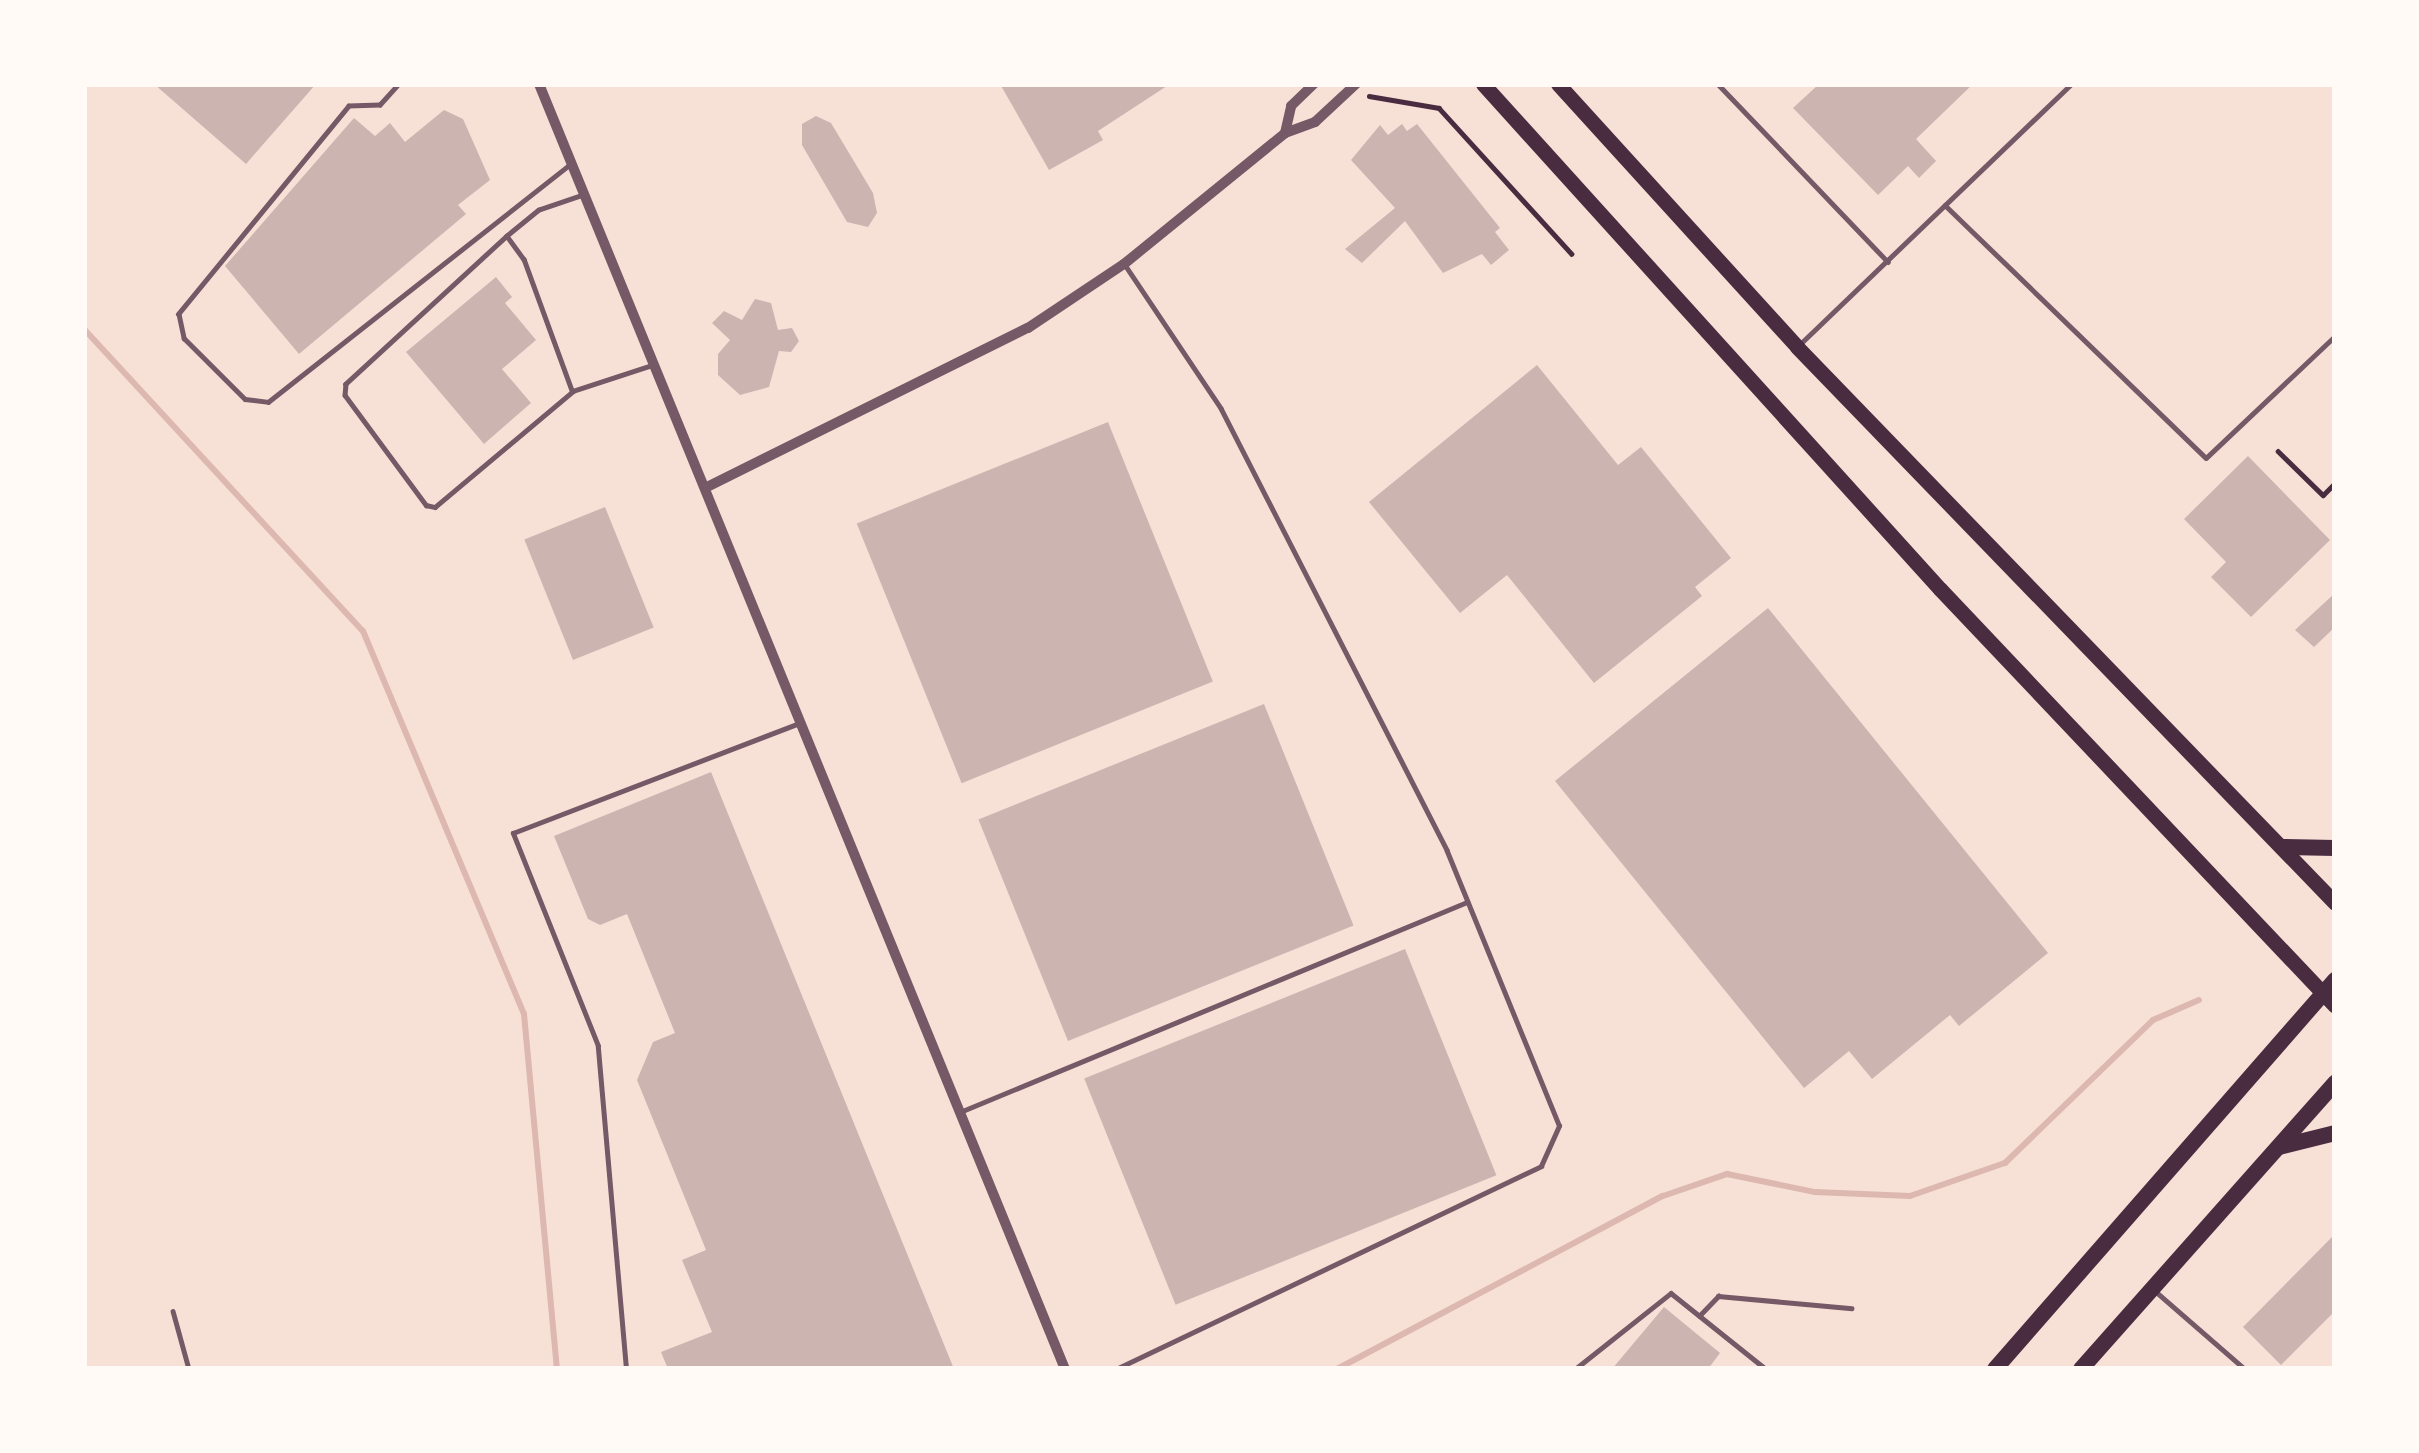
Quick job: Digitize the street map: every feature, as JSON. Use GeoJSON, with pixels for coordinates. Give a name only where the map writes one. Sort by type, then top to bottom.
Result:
{"type":"FeatureCollection","features":[{"type":"Feature","properties":{"kind":"main road"},"geometry":{"type":"LineString","coordinates":[[1483,84],[1926,574],[2331,993],[1995,1369]]}},
{"type":"Feature","properties":{"kind":"main road"},"geometry":{"type":"LineString","coordinates":[[1558,84],[1797,347],[2335,904]]}},
{"type":"Feature","properties":{"kind":"main road"},"geometry":{"type":"LineString","coordinates":[[1578,84],[1585,112]]}},
{"type":"Feature","properties":{"kind":"main road"},"geometry":{"type":"LineString","coordinates":[[2282,848],[2335,848]]}},
{"type":"Feature","properties":{"kind":"main road"},"geometry":{"type":"LineString","coordinates":[[2081,1369],[2335,1082]]}},
{"type":"Feature","properties":{"kind":"main road"},"geometry":{"type":"LineString","coordinates":[[2278,1148],[2335,1132]]}},
{"type":"Feature","properties":{"kind":"street"},"geometry":{"type":"LineString","coordinates":[[539,84],[804,721],[1064,1369]]}},
{"type":"Feature","properties":{"kind":"street"},"geometry":{"type":"LineString","coordinates":[[1285,133],[1291,106],[1313,84]]}},
{"type":"Feature","properties":{"kind":"street"},"geometry":{"type":"LineString","coordinates":[[707,487],[1028,328],[1124,264],[1285,133],[1315,122],[1356,84]]}},
{"type":"Feature","properties":{"kind":"lane"},"geometry":{"type":"LineString","coordinates":[[399,84],[380,105],[349,106],[178,314],[184,338],[245,399],[268,403],[572,163]]}},
{"type":"Feature","properties":{"kind":"lane"},"geometry":{"type":"LineString","coordinates":[[1718,84],[1888,262]]}},
{"type":"Feature","properties":{"kind":"lane"},"geometry":{"type":"LineString","coordinates":[[1797,347],[2071,84]]}},
{"type":"Feature","properties":{"kind":"lane"},"geometry":{"type":"LineString","coordinates":[[585,194],[539,210],[507,236],[346,384],[345,395],[425,505],[435,507],[573,391],[656,364]]}},
{"type":"Feature","properties":{"kind":"lane"},"geometry":{"type":"LineString","coordinates":[[1945,205],[2206,458],[2335,335]]}},
{"type":"Feature","properties":{"kind":"lane"},"geometry":{"type":"LineString","coordinates":[[507,236],[573,391]]}},
{"type":"Feature","properties":{"kind":"lane"},"geometry":{"type":"LineString","coordinates":[[1116,1369],[1541,1166],[1559,1126],[1467,902],[1221,409],[1124,264]]}},
{"type":"Feature","properties":{"kind":"lane"},"geometry":{"type":"LineString","coordinates":[[626,1369],[598,1046],[512,833],[804,721]]}},
{"type":"Feature","properties":{"kind":"lane"},"geometry":{"type":"LineString","coordinates":[[960,1112],[1467,902]]}},
{"type":"Feature","properties":{"kind":"lane"},"geometry":{"type":"LineString","coordinates":[[2153,1289],[2245,1369]]}},
{"type":"Feature","properties":{"kind":"lane"},"geometry":{"type":"LineString","coordinates":[[1575,1369],[1671,1293],[1766,1369]]}},
{"type":"Feature","properties":{"kind":"lane"},"geometry":{"type":"LineString","coordinates":[[1699,1316],[1718,1296],[1851,1308]]}},
{"type":"Feature","properties":{"kind":"lane"},"geometry":{"type":"LineString","coordinates":[[173,1311],[189,1369]]}},
{"type":"Feature","properties":{"kind":"path"},"geometry":{"type":"LineString","coordinates":[[1367,95],[1439,108],[1572,254]]}},
{"type":"Feature","properties":{"kind":"path"},"geometry":{"type":"LineString","coordinates":[[2278,451],[2323,495],[2335,483]]}},
{"type":"Feature","properties":{"kind":"building"},"geometry":{"type":"Polygon","coordinates":[[[154,84],[316,84],[246,164],[154,84]]]}},
{"type":"Feature","properties":{"kind":"building"},"geometry":{"type":"Polygon","coordinates":[[[1000,84],[1170,84],[1098,131],[1103,140],[1049,170],[1000,84]]]}},
{"type":"Feature","properties":{"kind":"building"},"geometry":{"type":"Polygon","coordinates":[[[1819,84],[1973,84],[1916,139],[1936,161],[1919,178],[1908,166],[1878,195],[1793,108],[1819,84]]]}},
{"type":"Feature","properties":{"kind":"building"},"geometry":{"type":"Polygon","coordinates":[[[444,110],[463,119],[490,180],[458,205],[466,214],[299,354],[225,266],[354,118],[375,136],[390,123],[405,142],[444,110]]]}},
{"type":"Feature","properties":{"kind":"building"},"geometry":{"type":"Polygon","coordinates":[[[816,116],[831,123],[873,193],[877,213],[868,227],[847,222],[802,145],[802,124],[816,116]]]}},
{"type":"Feature","properties":{"kind":"building"},"geometry":{"type":"Polygon","coordinates":[[[1402,124],[1407,131],[1417,124],[1500,228],[1495,232],[1509,250],[1491,265],[1482,254],[1443,273],[1405,221],[1362,263],[1345,249],[1395,208],[1351,160],[1380,125],[1388,135],[1402,124]]]}},
{"type":"Feature","properties":{"kind":"building"},"geometry":{"type":"Polygon","coordinates":[[[496,277],[512,297],[505,303],[536,340],[502,369],[531,403],[484,444],[406,352],[496,277]]]}},
{"type":"Feature","properties":{"kind":"building"},"geometry":{"type":"Polygon","coordinates":[[[755,299],[771,303],[778,330],[792,328],[799,341],[791,352],[779,351],[769,387],[740,395],[718,375],[718,354],[730,340],[712,323],[724,311],[742,320],[755,299]]]}},
{"type":"Feature","properties":{"kind":"building"},"geometry":{"type":"Polygon","coordinates":[[[1537,365],[1618,465],[1641,447],[1731,558],[1695,587],[1702,596],[1594,683],[1507,575],[1460,613],[1369,502],[1537,365]]]}},
{"type":"Feature","properties":{"kind":"building"},"geometry":{"type":"Polygon","coordinates":[[[1108,422],[1213,682],[962,783],[857,524],[1108,422]]]}},
{"type":"Feature","properties":{"kind":"building"},"geometry":{"type":"Polygon","coordinates":[[[2248,456],[2330,540],[2251,617],[2211,577],[2226,562],[2184,519],[2248,456]]]}},
{"type":"Feature","properties":{"kind":"building"},"geometry":{"type":"Polygon","coordinates":[[[605,507],[654,628],[573,660],[524,540],[605,507]]]}},
{"type":"Feature","properties":{"kind":"building"},"geometry":{"type":"Polygon","coordinates":[[[2335,593],[2335,627],[2314,647],[2295,630],[2335,593]]]}},
{"type":"Feature","properties":{"kind":"building"},"geometry":{"type":"Polygon","coordinates":[[[1768,608],[2048,953],[1959,1026],[1950,1015],[1872,1079],[1849,1051],[1804,1088],[1555,781],[1768,608]]]}},
{"type":"Feature","properties":{"kind":"building"},"geometry":{"type":"Polygon","coordinates":[[[1264,704],[1354,926],[1068,1041],[978,819],[1264,704]]]}},
{"type":"Feature","properties":{"kind":"building"},"geometry":{"type":"Polygon","coordinates":[[[711,772],[954,1369],[668,1369],[661,1352],[712,1332],[682,1260],[706,1250],[637,1080],[653,1042],[675,1033],[627,914],[600,925],[588,919],[554,836],[711,772]]]}},
{"type":"Feature","properties":{"kind":"building"},"geometry":{"type":"Polygon","coordinates":[[[1405,949],[1496,1175],[1176,1305],[1084,1079],[1405,949]]]}},
{"type":"Feature","properties":{"kind":"building"},"geometry":{"type":"Polygon","coordinates":[[[2333,1236],[2335,1311],[2281,1365],[2243,1327],[2333,1236]]]}},
{"type":"Feature","properties":{"kind":"building"},"geometry":{"type":"Polygon","coordinates":[[[1664,1307],[1720,1353],[1708,1369],[1612,1369],[1664,1307]]]}},
{"type":"Feature","properties":{"kind":"waterway"},"geometry":{"type":"LineString","coordinates":[[84,329],[363,631],[524,1014],[557,1369]]}},
{"type":"Feature","properties":{"kind":"waterway"},"geometry":{"type":"LineString","coordinates":[[1337,1369],[1663,1196],[1727,1174],[1815,1192],[1910,1196],[2005,1163],[2153,1020],[2199,1000]]}}]}
